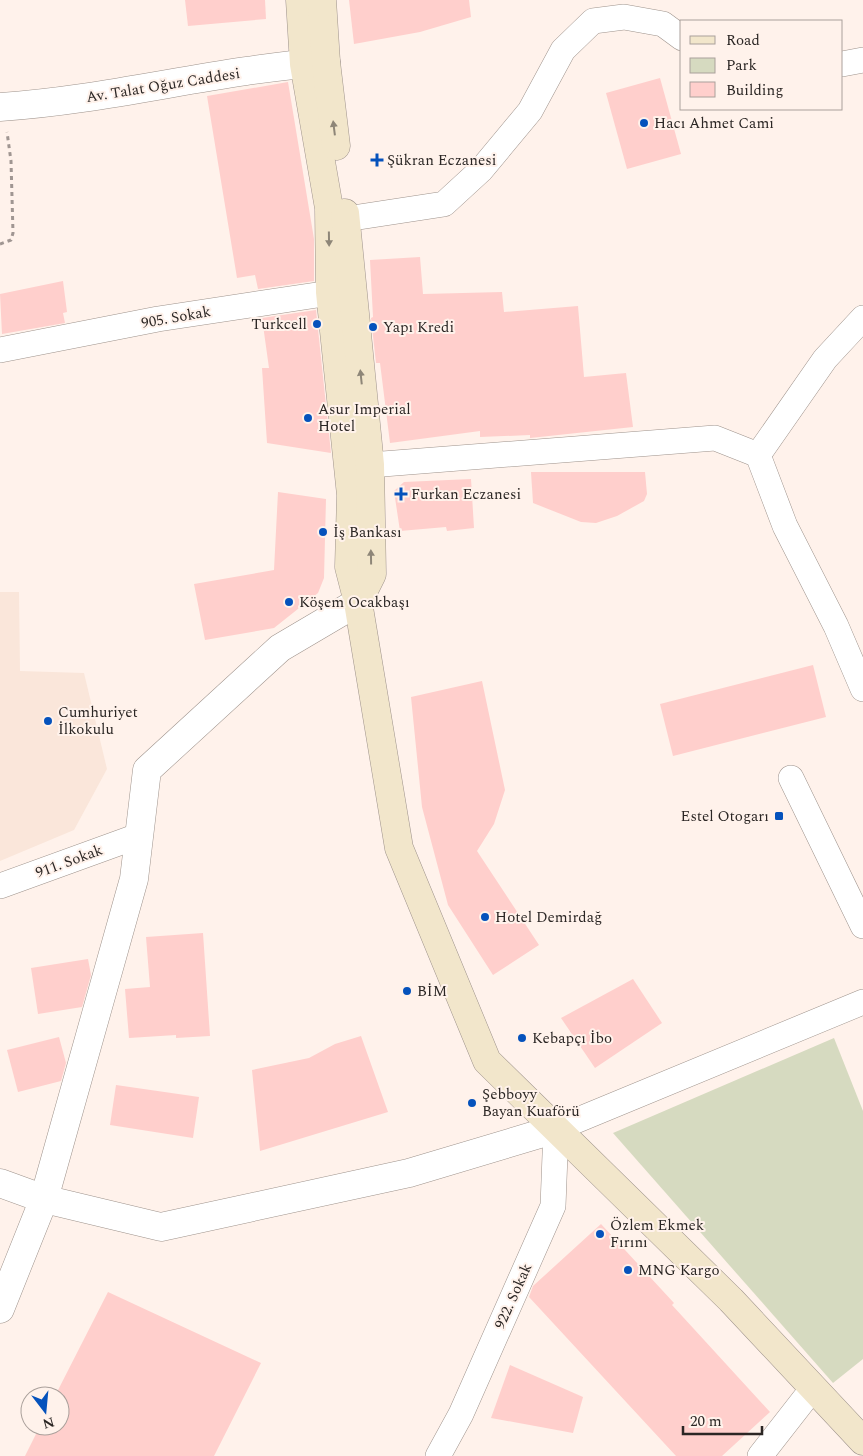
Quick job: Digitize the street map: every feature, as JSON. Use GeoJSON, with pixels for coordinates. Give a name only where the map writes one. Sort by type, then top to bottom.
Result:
{"type":"FeatureCollection","features":[{"type":"Feature","properties":{"kind":"main road"},"geometry":{"type":"LineString","coordinates":[[300,0],[315,63],[346,220],[341,291]]}},
{"type":"Feature","properties":{"kind":"main road"},"geometry":{"type":"LineString","coordinates":[[322,0],[315,63],[329,208],[341,291],[359,467],[351,495],[349,567],[358,602],[399,848],[487,1061],[731,1300],[863,1441]]}},
{"type":"Feature","properties":{"kind":"street"},"geometry":{"type":"LineString","coordinates":[[346,220],[444,204],[481,170],[530,111],[563,50],[593,21],[624,17],[663,24],[680,37]]}},
{"type":"Feature","properties":{"kind":"street"},"geometry":{"type":"LineString","coordinates":[[843,64],[863,60]]}},
{"type":"Feature","properties":{"kind":"street","name":"Av. Talat Oğuz Caddesi"},"geometry":{"type":"LineString","coordinates":[[2,107],[81,98],[315,63]]}},
{"type":"Feature","properties":{"kind":"street","name":"905. Sokak"},"geometry":{"type":"LineString","coordinates":[[0,350],[158,319],[341,291]]}},
{"type":"Feature","properties":{"kind":"street"},"geometry":{"type":"LineString","coordinates":[[758,455],[825,359],[863,318]]}},
{"type":"Feature","properties":{"kind":"street"},"geometry":{"type":"LineString","coordinates":[[359,467],[716,438],[758,455],[785,526],[836,626],[863,689]]}},
{"type":"Feature","properties":{"kind":"street"},"geometry":{"type":"LineString","coordinates":[[0,1309],[44,1198],[134,879],[147,770],[280,648],[358,602]]}},
{"type":"Feature","properties":{"kind":"street"},"geometry":{"type":"LineString","coordinates":[[791,778],[863,926]]}},
{"type":"Feature","properties":{"kind":"street","name":"911. Sokak"},"geometry":{"type":"LineString","coordinates":[[0,886],[138,836]]}},
{"type":"Feature","properties":{"kind":"street"},"geometry":{"type":"LineString","coordinates":[[0,1183],[44,1198],[161,1227],[408,1173],[556,1129],[863,1002]]}},
{"type":"Feature","properties":{"kind":"street","name":"922. Sokak"},"geometry":{"type":"LineString","coordinates":[[438,1456],[460,1414],[553,1206],[556,1129]]}},
{"type":"Feature","properties":{"kind":"street"},"geometry":{"type":"LineString","coordinates":[[760,1456],[813,1388]]}},
{"type":"Feature","properties":{"kind":"path"},"geometry":{"type":"LineString","coordinates":[[0,244],[11,240],[13,233],[11,161],[2,107]]}},
{"type":"Feature","properties":{"kind":"shaded area","name":"Cumhuriyet İlkokulu"},"geometry":{"type":"Polygon","coordinates":[[[0,592],[19,592],[20,671],[84,673],[107,769],[74,830],[0,861],[0,592]]]}},
{"type":"Feature","properties":{"kind":"green space"},"geometry":{"type":"Polygon","coordinates":[[[834,1038],[863,1111],[863,1359],[833,1383],[613,1133],[834,1038]]]}},
{"type":"Feature","properties":{"kind":"building"},"geometry":{"type":"Polygon","coordinates":[[[185,0],[265,0],[266,19],[188,26],[185,0]]]}},
{"type":"Feature","properties":{"kind":"building"},"geometry":{"type":"Polygon","coordinates":[[[349,0],[469,0],[471,17],[420,32],[354,44],[349,0]]]}},
{"type":"Feature","properties":{"kind":"building","name":"Hacı Ahmet Cami"},"geometry":{"type":"Polygon","coordinates":[[[660,78],[681,154],[627,169],[606,93],[660,78]]]}},
{"type":"Feature","properties":{"kind":"building"},"geometry":{"type":"Polygon","coordinates":[[[288,82],[314,239],[314,281],[258,289],[255,275],[237,278],[207,96],[288,82]]]}},
{"type":"Feature","properties":{"kind":"building"},"geometry":{"type":"Polygon","coordinates":[[[420,257],[423,294],[502,292],[504,312],[578,306],[584,377],[626,373],[633,427],[530,438],[530,435],[480,437],[480,431],[390,443],[380,363],[376,363],[371,318],[373,317],[370,260],[420,257]]]}},
{"type":"Feature","properties":{"kind":"building"},"geometry":{"type":"Polygon","coordinates":[[[63,281],[67,312],[63,313],[65,323],[2,334],[0,294],[63,281]]]}},
{"type":"Feature","properties":{"kind":"building"},"geometry":{"type":"Polygon","coordinates":[[[316,310],[331,453],[267,443],[262,368],[269,368],[262,318],[316,310]]]}},
{"type":"Feature","properties":{"kind":"building"},"geometry":{"type":"Polygon","coordinates":[[[531,472],[645,472],[647,494],[644,501],[617,516],[596,523],[581,522],[533,503],[531,472]]]}},
{"type":"Feature","properties":{"kind":"building"},"geometry":{"type":"Polygon","coordinates":[[[471,479],[474,528],[447,531],[446,527],[400,531],[394,491],[404,482],[471,479]]]}},
{"type":"Feature","properties":{"kind":"building"},"geometry":{"type":"Polygon","coordinates":[[[278,492],[326,499],[324,578],[318,593],[274,628],[205,640],[194,584],[274,570],[278,492]]]}},
{"type":"Feature","properties":{"kind":"building"},"geometry":{"type":"Polygon","coordinates":[[[813,665],[826,717],[673,756],[660,704],[813,665]]]}},
{"type":"Feature","properties":{"kind":"building"},"geometry":{"type":"Polygon","coordinates":[[[482,681],[505,790],[494,824],[477,851],[539,945],[493,975],[448,905],[422,807],[411,697],[482,681]]]}},
{"type":"Feature","properties":{"kind":"building"},"geometry":{"type":"Polygon","coordinates":[[[203,933],[210,1036],[176,1038],[176,1035],[129,1038],[125,989],[150,987],[146,937],[203,933]]]}},
{"type":"Feature","properties":{"kind":"building"},"geometry":{"type":"Polygon","coordinates":[[[88,959],[91,975],[82,1007],[38,1014],[31,968],[88,959]]]}},
{"type":"Feature","properties":{"kind":"building"},"geometry":{"type":"Polygon","coordinates":[[[633,979],[662,1023],[595,1068],[561,1018],[633,979]]]}},
{"type":"Feature","properties":{"kind":"building"},"geometry":{"type":"Polygon","coordinates":[[[361,1036],[388,1112],[260,1151],[252,1070],[309,1058],[335,1044],[361,1036]]]}},
{"type":"Feature","properties":{"kind":"building"},"geometry":{"type":"Polygon","coordinates":[[[59,1037],[66,1063],[61,1081],[18,1092],[7,1050],[59,1037]]]}},
{"type":"Feature","properties":{"kind":"building"},"geometry":{"type":"Polygon","coordinates":[[[116,1085],[199,1097],[193,1138],[110,1125],[116,1085]]]}},
{"type":"Feature","properties":{"kind":"building"},"geometry":{"type":"Polygon","coordinates":[[[601,1224],[770,1412],[722,1456],[676,1456],[529,1297],[533,1286],[601,1224]]]}},
{"type":"Feature","properties":{"kind":"building"},"geometry":{"type":"Polygon","coordinates":[[[108,1292],[261,1363],[214,1456],[25,1456],[35,1436],[70,1436],[70,1386],[60,1386],[108,1292]]]}},
{"type":"Feature","properties":{"kind":"building"},"geometry":{"type":"Polygon","coordinates":[[[510,1365],[583,1397],[573,1433],[491,1418],[510,1365]]]}},
{"type":"Feature","properties":{"kind":"place","name":"Hacı Ahmet Cami"},"geometry":{"type":"Point","coordinates":[644,123]}},
{"type":"Feature","properties":{"kind":"place","name":"Şükran Eczanesi"},"geometry":{"type":"Point","coordinates":[377,160]}},
{"type":"Feature","properties":{"kind":"place","name":"Turkcell"},"geometry":{"type":"Point","coordinates":[317,324]}},
{"type":"Feature","properties":{"kind":"place","name":"Yapı Kredi"},"geometry":{"type":"Point","coordinates":[373,327]}},
{"type":"Feature","properties":{"kind":"place","name":"Asur Imperial Hotel"},"geometry":{"type":"Point","coordinates":[308,418]}},
{"type":"Feature","properties":{"kind":"place","name":"Furkan Eczanesi"},"geometry":{"type":"Point","coordinates":[401,494]}},
{"type":"Feature","properties":{"kind":"place","name":"İş Bankası"},"geometry":{"type":"Point","coordinates":[323,532]}},
{"type":"Feature","properties":{"kind":"place","name":"Köşem Ocakbaşı"},"geometry":{"type":"Point","coordinates":[289,602]}},
{"type":"Feature","properties":{"kind":"place","name":"Cumhuriyet İlkokulu"},"geometry":{"type":"Point","coordinates":[48,721]}},
{"type":"Feature","properties":{"kind":"place","name":"Estel Otogarı"},"geometry":{"type":"Point","coordinates":[779,816]}},
{"type":"Feature","properties":{"kind":"place","name":"Hotel Demirdağ"},"geometry":{"type":"Point","coordinates":[485,917]}},
{"type":"Feature","properties":{"kind":"place","name":"BİM"},"geometry":{"type":"Point","coordinates":[407,991]}},
{"type":"Feature","properties":{"kind":"place","name":"Kebapçı İbo"},"geometry":{"type":"Point","coordinates":[522,1038]}},
{"type":"Feature","properties":{"kind":"place","name":"Şebboyy Bayan Kuaförü"},"geometry":{"type":"Point","coordinates":[472,1103]}},
{"type":"Feature","properties":{"kind":"place","name":"Özlem Ekmek Fırını"},"geometry":{"type":"Point","coordinates":[600,1234]}},
{"type":"Feature","properties":{"kind":"place","name":"MNG Kargo"},"geometry":{"type":"Point","coordinates":[628,1270]}}]}
